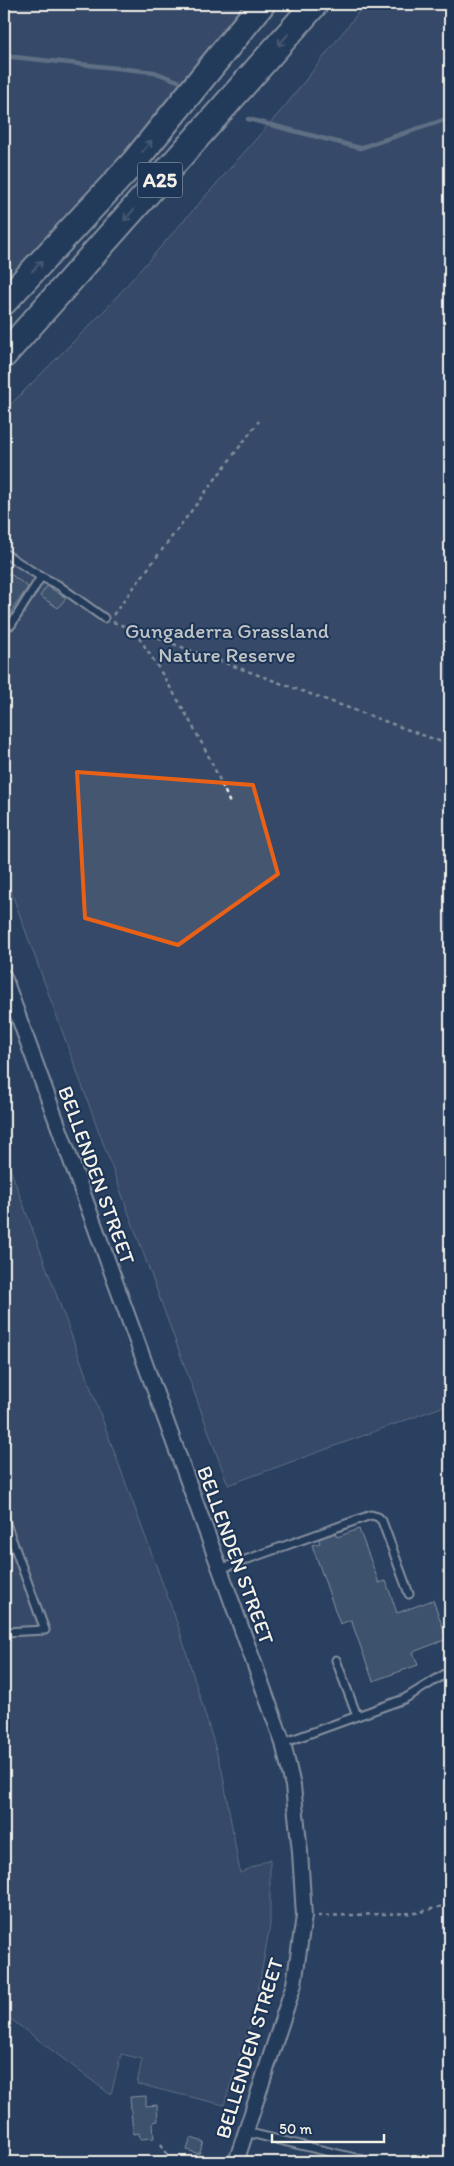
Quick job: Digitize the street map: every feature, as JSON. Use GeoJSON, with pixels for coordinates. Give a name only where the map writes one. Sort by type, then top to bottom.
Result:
{"type":"FeatureCollection","features":[{"type":"Feature","properties":{"kind":"highway","name":"A25"},"geometry":{"type":"LineString","coordinates":[[4,302],[134,162],[262,4]]}},
{"type":"Feature","properties":{"kind":"highway","name":"A25"},"geometry":{"type":"LineString","coordinates":[[4,355],[315,4]]}},
{"type":"Feature","properties":{"kind":"street","name":"BELLENDEN STREET"},"geometry":{"type":"LineString","coordinates":[[4,977],[283,1743],[293,1786],[304,1916],[294,1984],[236,2162]]}},
{"type":"Feature","properties":{"kind":"lane"},"geometry":{"type":"LineString","coordinates":[[4,553],[58,585],[104,618]]}},
{"type":"Feature","properties":{"kind":"lane"},"geometry":{"type":"LineString","coordinates":[[11,625],[41,576]]}},
{"type":"Feature","properties":{"kind":"lane"},"geometry":{"type":"LineString","coordinates":[[220,1569],[371,1515],[378,1517],[382,1521],[409,1594]]}},
{"type":"Feature","properties":{"kind":"lane"},"geometry":{"type":"LineString","coordinates":[[4,1518],[45,1630],[4,1632]]}},
{"type":"Feature","properties":{"kind":"lane"},"geometry":{"type":"LineString","coordinates":[[336,1660],[357,1716]]}},
{"type":"Feature","properties":{"kind":"lane"},"geometry":{"type":"LineString","coordinates":[[283,1743],[404,1699],[450,1671]]}},
{"type":"Feature","properties":{"kind":"lane"},"geometry":{"type":"LineString","coordinates":[[245,2132],[372,2162]]}},
{"type":"Feature","properties":{"kind":"path"},"geometry":{"type":"LineString","coordinates":[[258,421],[109,620],[450,745]]}},
{"type":"Feature","properties":{"kind":"path"},"geometry":{"type":"LineString","coordinates":[[134,630],[169,684],[214,765],[231,806]]}},
{"type":"Feature","properties":{"kind":"path"},"geometry":{"type":"LineString","coordinates":[[304,1916],[416,1913],[450,1904]]}},
{"type":"Feature","properties":{"kind":"path"},"geometry":{"type":"LineString","coordinates":[[161,2144],[172,2162]]}},
{"type":"Feature","properties":{"kind":"highlighted area"},"geometry":{"type":"Polygon","coordinates":[[[77,772],[253,785],[278,874],[178,945],[85,918],[77,772]]]}},
{"type":"Feature","properties":{"kind":"green space"},"geometry":{"type":"Polygon","coordinates":[[[4,4],[249,4],[153,123],[4,282],[4,4]]]}},
{"type":"Feature","properties":{"kind":"green space","name":"Gungaderra Grassland Nature Reserve"},"geometry":{"type":"Polygon","coordinates":[[[365,4],[450,4],[450,1404],[228,1485],[4,872],[4,411],[103,312],[286,105],[365,4]]]}},
{"type":"Feature","properties":{"kind":"green space"},"geometry":{"type":"Polygon","coordinates":[[[4,1152],[179,1628],[222,1770],[240,1873],[270,1859],[270,1925],[254,2013],[224,2105],[137,2084],[142,2059],[121,2054],[111,2095],[4,2014],[4,1152]]]}},
{"type":"Feature","properties":{"kind":"building"},"geometry":{"type":"Polygon","coordinates":[[[9,573],[28,587],[4,622],[4,580],[9,573]]]}},
{"type":"Feature","properties":{"kind":"building"},"geometry":{"type":"Polygon","coordinates":[[[47,586],[66,598],[58,608],[40,596],[47,586]]]}},
{"type":"Feature","properties":{"kind":"building"},"geometry":{"type":"Polygon","coordinates":[[[359,1529],[379,1583],[386,1581],[397,1613],[433,1600],[447,1639],[413,1652],[418,1665],[373,1681],[351,1620],[340,1624],[312,1545],[320,1543],[319,1539],[335,1533],[337,1537],[359,1529]]]}},
{"type":"Feature","properties":{"kind":"building"},"geometry":{"type":"Polygon","coordinates":[[[146,2096],[146,2106],[157,2105],[158,2121],[153,2122],[154,2138],[140,2139],[139,2133],[133,2134],[130,2097],[146,2096]]]}},
{"type":"Feature","properties":{"kind":"building"},"geometry":{"type":"Polygon","coordinates":[[[191,2138],[204,2142],[199,2154],[187,2150],[191,2138]]]}},
{"type":"Feature","properties":{"kind":"waterway"},"geometry":{"type":"LineString","coordinates":[[4,56],[154,72],[178,81]]}},
{"type":"Feature","properties":{"kind":"waterway"},"geometry":{"type":"LineString","coordinates":[[248,119],[360,148],[450,118]]}}]}
